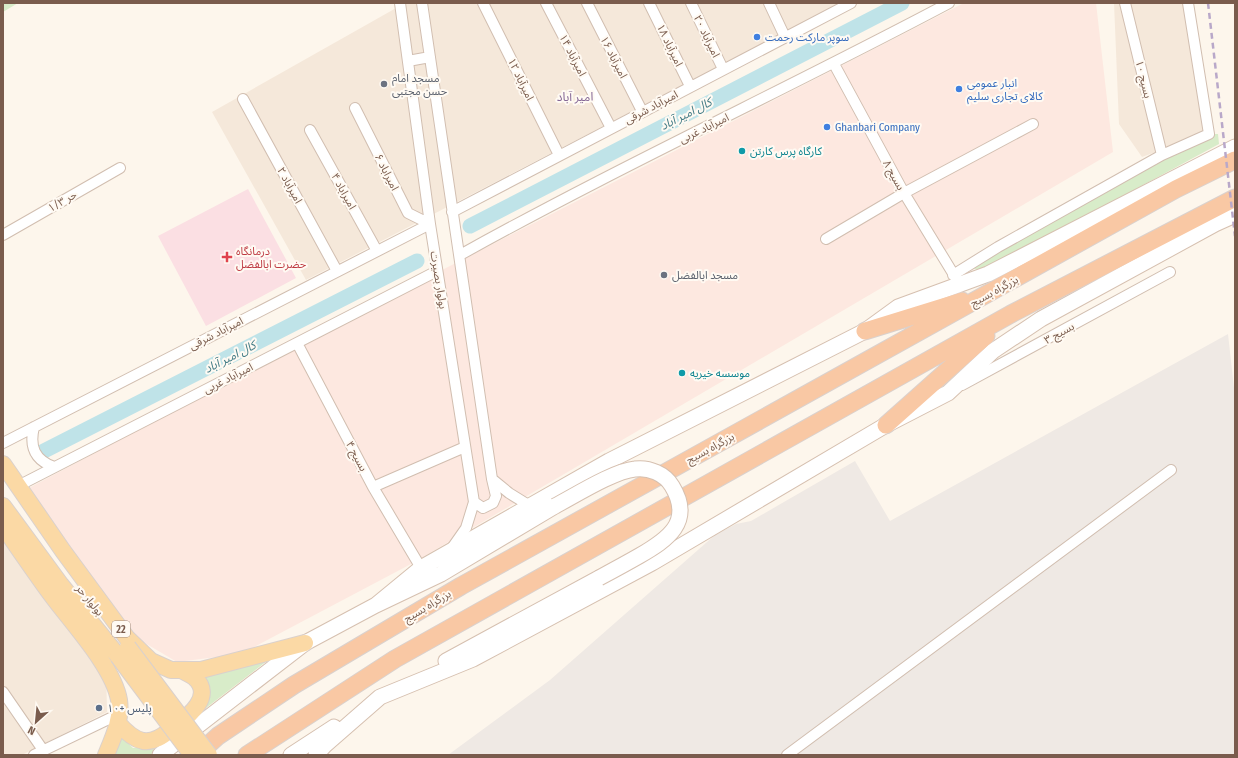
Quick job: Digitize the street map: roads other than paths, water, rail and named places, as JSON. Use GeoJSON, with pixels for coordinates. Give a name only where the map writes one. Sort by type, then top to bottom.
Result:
{"type":"FeatureCollection","features":[{"type":"Feature","properties":{"kind":"highway","name":"بزرگراه بسیج"},"geometry":{"type":"LineString","coordinates":[[197,755],[218,736],[294,685],[461,586],[995,291],[1176,189],[1235,160]]}},
{"type":"Feature","properties":{"kind":"highway"},"geometry":{"type":"LineString","coordinates":[[247,755],[395,660],[1011,314],[1235,198]]}},
{"type":"Feature","properties":{"kind":"highway"},"geometry":{"type":"LineString","coordinates":[[865,331],[995,291]]}},
{"type":"Feature","properties":{"kind":"highway"},"geometry":{"type":"LineString","coordinates":[[886,425],[1011,314]]}},
{"type":"Feature","properties":{"kind":"main road"},"geometry":{"type":"LineString","coordinates":[[376,605],[421,568],[609,461],[865,331],[898,307],[956,279],[988,274],[1235,147]]}},
{"type":"Feature","properties":{"kind":"main road"},"geometry":{"type":"LineString","coordinates":[[316,755],[325,745],[380,697],[480,655],[652,563],[886,425],[948,393],[993,351],[1023,330],[1215,224],[1235,215]]}},
{"type":"Feature","properties":{"kind":"main road","name":"22"},"geometry":{"type":"LineString","coordinates":[[3,464],[11,484],[128,638],[152,661],[170,670],[201,670],[305,643]]}},
{"type":"Feature","properties":{"kind":"main road"},"geometry":{"type":"LineString","coordinates":[[160,755],[305,643],[376,605],[441,574],[555,506],[622,472],[634,468],[647,469],[660,474],[671,484],[678,496],[680,510],[677,524],[670,536],[660,544],[380,697],[291,755]]}},
{"type":"Feature","properties":{"kind":"main road","name":"بولوار حر"},"geometry":{"type":"LineString","coordinates":[[11,484],[71,576],[192,755]]}},
{"type":"Feature","properties":{"kind":"main road","name":"بولوار حر"},"geometry":{"type":"LineString","coordinates":[[3,506],[61,585],[123,652],[209,755]]}},
{"type":"Feature","properties":{"kind":"main road"},"geometry":{"type":"LineString","coordinates":[[3,526],[50,593],[101,660],[116,686],[118,718],[106,755]]}},
{"type":"Feature","properties":{"kind":"main road"},"geometry":{"type":"LineString","coordinates":[[118,718],[138,740],[151,741],[161,736],[188,717],[196,709],[200,701],[201,691],[195,678],[182,670]]}},
{"type":"Feature","properties":{"kind":"street","name":"بولوار بصیرت"},"geometry":{"type":"LineString","coordinates":[[400,3],[430,224],[474,502],[466,528],[450,551]]}},
{"type":"Feature","properties":{"kind":"street"},"geometry":{"type":"LineString","coordinates":[[422,3],[492,479],[496,496],[494,503],[483,508],[474,502]]}},
{"type":"Feature","properties":{"kind":"street","name":"امیرآباد ۱۲"},"geometry":{"type":"LineString","coordinates":[[483,3],[559,155]]}},
{"type":"Feature","properties":{"kind":"street","name":"امیرآباد ۱۴"},"geometry":{"type":"LineString","coordinates":[[546,3],[611,128]]}},
{"type":"Feature","properties":{"kind":"street","name":"امیرآباد ۱۶"},"geometry":{"type":"LineString","coordinates":[[587,3],[642,111]]}},
{"type":"Feature","properties":{"kind":"street","name":"امیرآباد ۱۸"},"geometry":{"type":"LineString","coordinates":[[649,3],[690,86]]}},
{"type":"Feature","properties":{"kind":"street","name":"امیرآباد ۲۰"},"geometry":{"type":"LineString","coordinates":[[691,3],[723,69]]}},
{"type":"Feature","properties":{"kind":"street"},"geometry":{"type":"LineString","coordinates":[[770,3],[784,37]]}},
{"type":"Feature","properties":{"kind":"street","name":"امیرآباد شرقی"},"geometry":{"type":"LineString","coordinates":[[452,212],[642,111],[851,3]]}},
{"type":"Feature","properties":{"kind":"street","name":"امیرآباد غربی"},"geometry":{"type":"LineString","coordinates":[[460,255],[545,207],[834,64],[950,3]]}},
{"type":"Feature","properties":{"kind":"street","name":"بسیج ۱۰"},"geometry":{"type":"LineString","coordinates":[[1125,3],[1162,155]]}},
{"type":"Feature","properties":{"kind":"street"},"geometry":{"type":"LineString","coordinates":[[956,279],[998,247],[1162,155],[1209,134],[1188,3]]}},
{"type":"Feature","properties":{"kind":"street"},"geometry":{"type":"LineString","coordinates":[[408,61],[430,57]]}},
{"type":"Feature","properties":{"kind":"street","name":"بسیج ۸"},"geometry":{"type":"LineString","coordinates":[[834,64],[904,193],[956,279]]}},
{"type":"Feature","properties":{"kind":"street","name":"امیرآباد ۲"},"geometry":{"type":"LineString","coordinates":[[243,99],[337,272]]}},
{"type":"Feature","properties":{"kind":"street","name":"امیراباد ۶"},"geometry":{"type":"LineString","coordinates":[[355,108],[408,213],[430,224]]}},
{"type":"Feature","properties":{"kind":"street"},"geometry":{"type":"LineString","coordinates":[[826,239],[904,193],[1033,124]]}},
{"type":"Feature","properties":{"kind":"street","name":"امیراباد ۴"},"geometry":{"type":"LineString","coordinates":[[310,130],[377,251]]}},
{"type":"Feature","properties":{"kind":"street","name":"حر ۱/۳"},"geometry":{"type":"LineString","coordinates":[[3,235],[120,168]]}},
{"type":"Feature","properties":{"kind":"street","name":"امیرآباد شرقی"},"geometry":{"type":"LineString","coordinates":[[3,443],[430,224]]}},
{"type":"Feature","properties":{"kind":"street","name":"امیرآباد غربی"},"geometry":{"type":"LineString","coordinates":[[11,484],[54,467],[437,271]]}},
{"type":"Feature","properties":{"kind":"street","name":"بسیج ۳"},"geometry":{"type":"LineString","coordinates":[[948,393],[1170,272]]}},
{"type":"Feature","properties":{"kind":"street","name":"بسیج ۴"},"geometry":{"type":"LineString","coordinates":[[297,343],[374,487],[421,568]]}},
{"type":"Feature","properties":{"kind":"street"},"geometry":{"type":"LineString","coordinates":[[34,427],[31,437],[34,452],[44,464],[54,467]]}},
{"type":"Feature","properties":{"kind":"street"},"geometry":{"type":"LineString","coordinates":[[374,487],[465,447]]}},
{"type":"Feature","properties":{"kind":"street"},"geometry":{"type":"LineString","coordinates":[[787,755],[1171,470]]}},
{"type":"Feature","properties":{"kind":"street"},"geometry":{"type":"LineString","coordinates":[[492,479],[509,493],[530,506]]}},
{"type":"Feature","properties":{"kind":"street"},"geometry":{"type":"LineString","coordinates":[[3,692],[38,753],[118,718]]}},
{"type":"Feature","properties":{"kind":"waterway","name":"کال امیر آباد"},"geometry":{"type":"LineString","coordinates":[[470,226],[902,3]]}},
{"type":"Feature","properties":{"kind":"waterway","name":"کال امیر آباد"},"geometry":{"type":"LineString","coordinates":[[42,452],[417,261]]}},
{"type":"Feature","properties":{"kind":"railway"},"geometry":{"type":"LineString","coordinates":[[1208,3],[1235,236]]}},
{"type":"Feature","properties":{"kind":"place","name":"سوپر مارکت رحمت"},"geometry":{"type":"Point","coordinates":[757,37]}},
{"type":"Feature","properties":{"kind":"place","name":"مسجد امام حسن مجتبی"},"geometry":{"type":"Point","coordinates":[384,84]}},
{"type":"Feature","properties":{"kind":"place","name":"انبار عمومی کالای تجاری سلیم"},"geometry":{"type":"Point","coordinates":[959,89]}},
{"type":"Feature","properties":{"kind":"place","name":"Ghanbari Company"},"geometry":{"type":"Point","coordinates":[827,127]}},
{"type":"Feature","properties":{"kind":"place","name":"کارگاه پرس کارتن"},"geometry":{"type":"Point","coordinates":[742,151]}},
{"type":"Feature","properties":{"kind":"place","name":"درمانگاه حضرت ابالفضل"},"geometry":{"type":"Point","coordinates":[227,257]}},
{"type":"Feature","properties":{"kind":"place","name":"مسجد ابالفضل"},"geometry":{"type":"Point","coordinates":[664,275]}},
{"type":"Feature","properties":{"kind":"place","name":"موسسه خیریه"},"geometry":{"type":"Point","coordinates":[682,373]}},
{"type":"Feature","properties":{"kind":"place","name":"پلیس +۱۰"},"geometry":{"type":"Point","coordinates":[99,708]}},
{"type":"Feature","properties":{"kind":"district","name":"امیر آباد"},"geometry":{"type":"Point","coordinates":[575,97]}}]}
